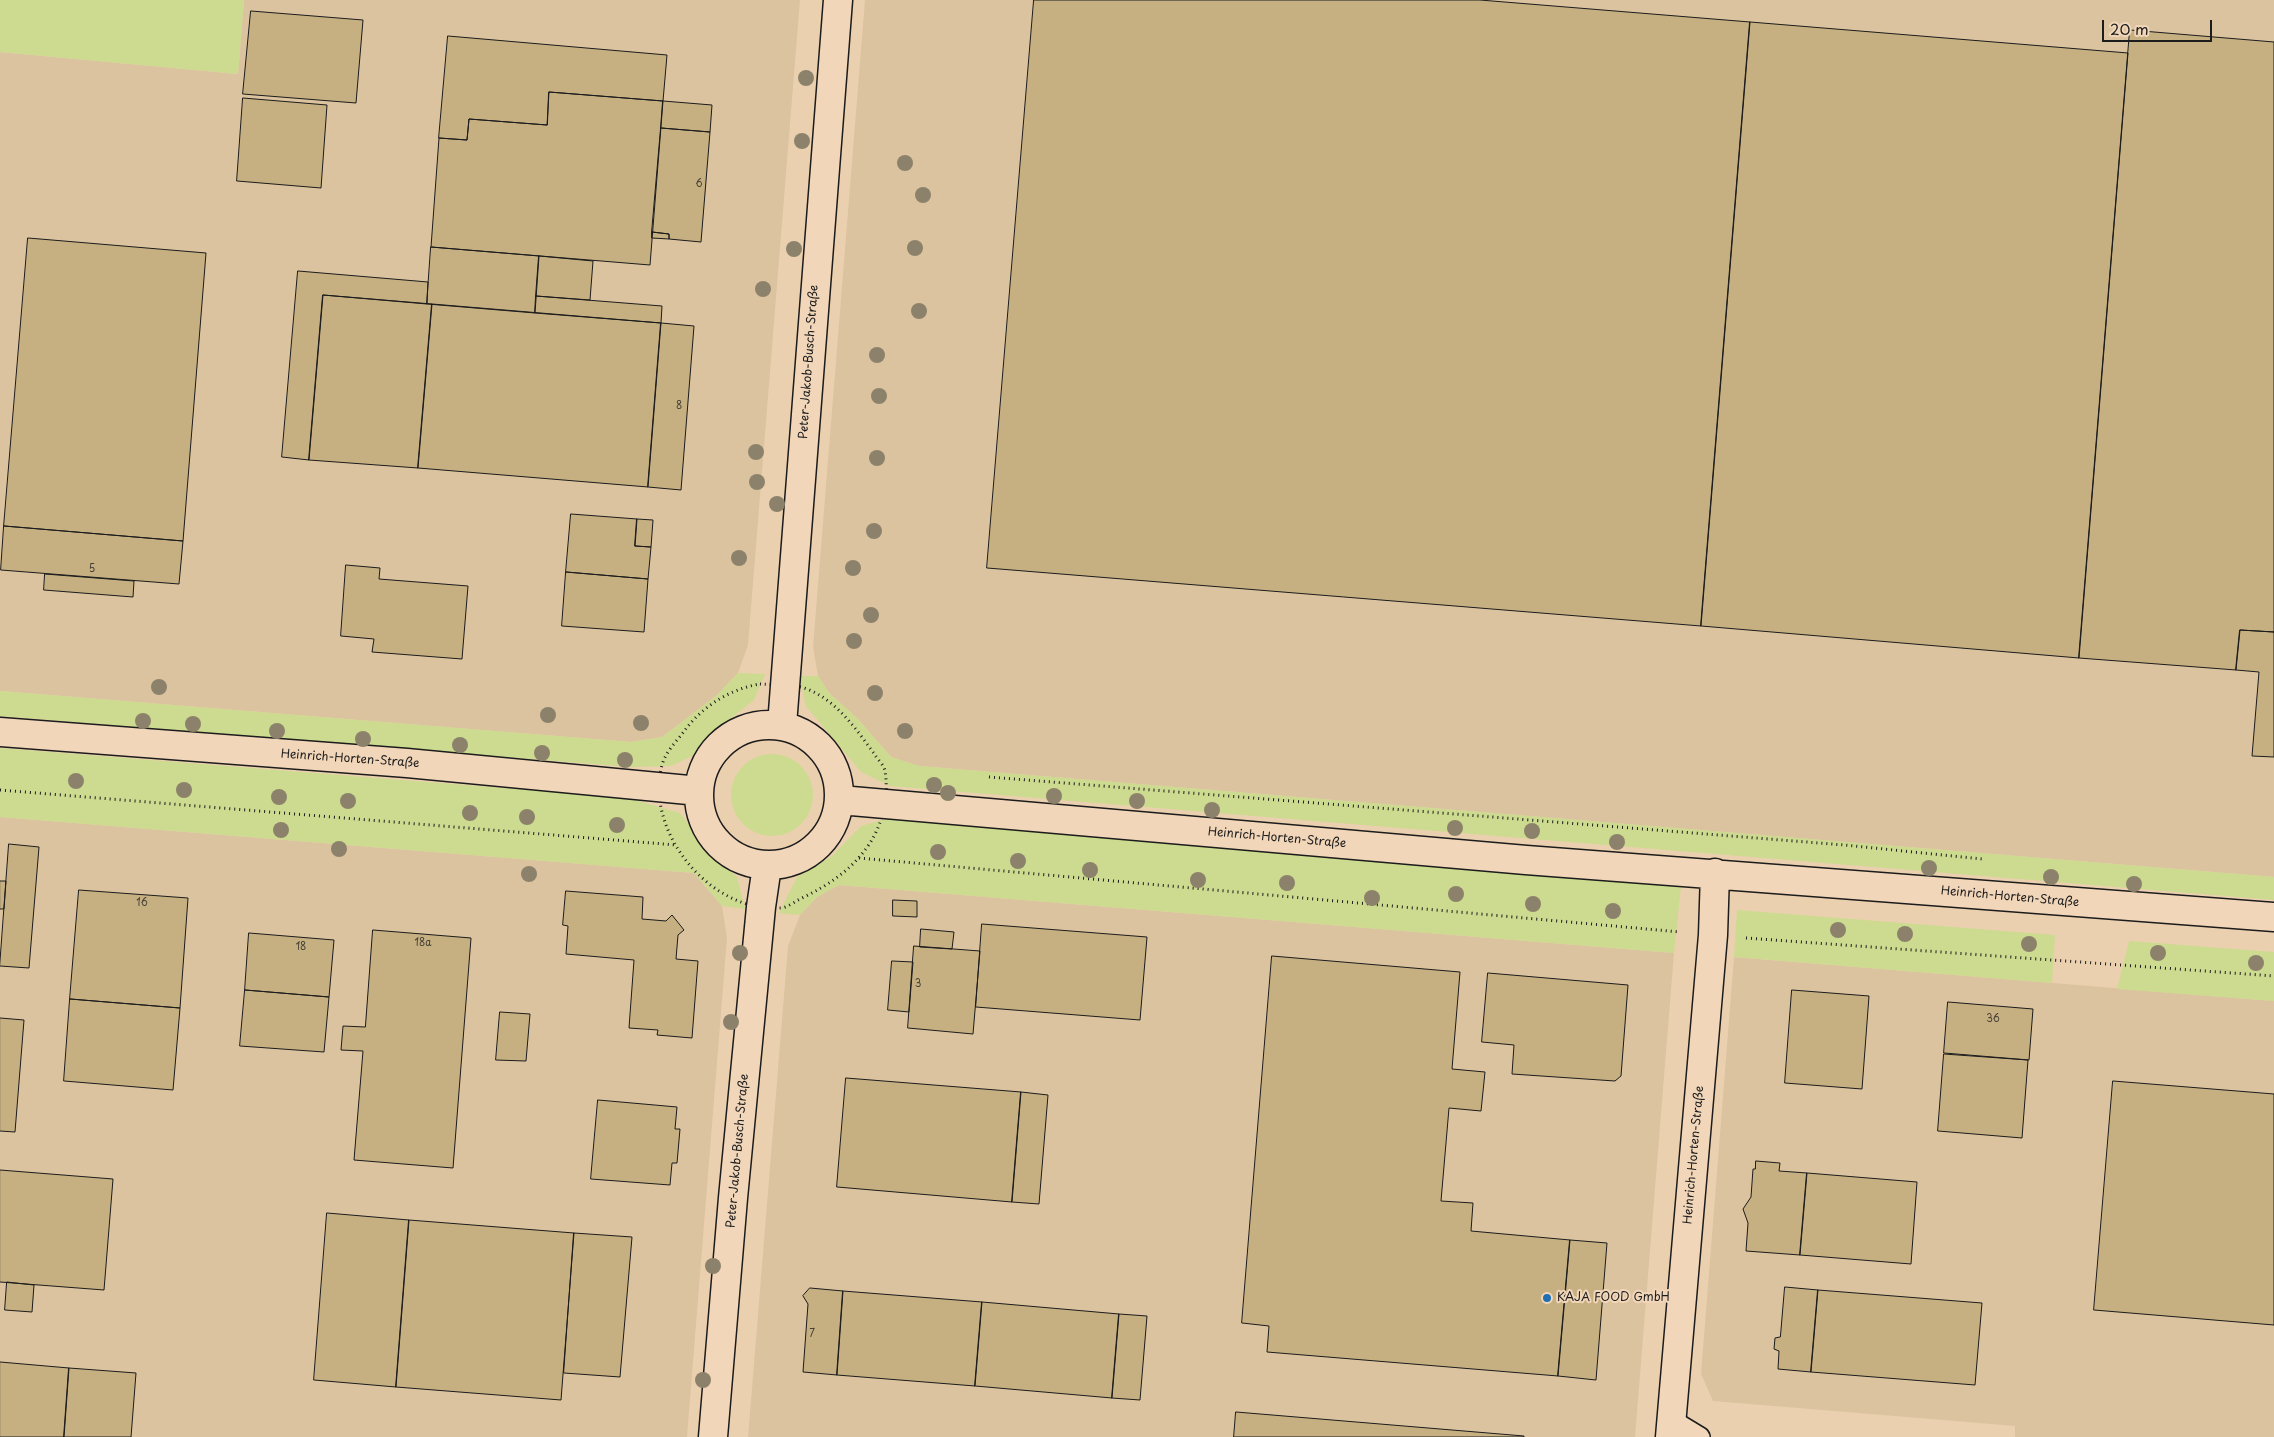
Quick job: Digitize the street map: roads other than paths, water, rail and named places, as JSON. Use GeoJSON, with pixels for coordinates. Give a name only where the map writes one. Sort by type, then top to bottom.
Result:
{"type":"FeatureCollection","features":[{"type":"Feature","properties":{"kind":"street","name":"Peter-Jakob-Busch-Straße"},"geometry":{"type":"LineString","coordinates":[[782,725],[838,0]]}},
{"type":"Feature","properties":{"kind":"street"},"geometry":{"type":"LineString","coordinates":[[762,724],[782,725],[802,732],[818,744],[831,760],[839,779],[840,800],[835,821],[824,840],[808,854],[789,863],[767,866],[745,861],[726,850],[711,834],[701,814],[699,791],[703,772],[712,754],[726,739],[749,727],[762,724]]}},
{"type":"Feature","properties":{"kind":"street","name":"Heinrich-Horten-Straße"},"geometry":{"type":"LineString","coordinates":[[0,732],[406,763],[699,791]]}},
{"type":"Feature","properties":{"kind":"street","name":"Heinrich-Horten-Straße"},"geometry":{"type":"LineString","coordinates":[[840,800],[1526,860],[2274,917]]}},
{"type":"Feature","properties":{"kind":"street","name":"Peter-Jakob-Busch-Straße"},"geometry":{"type":"LineString","coordinates":[[713,1437],[733,1198],[761,907],[767,866]]}},
{"type":"Feature","properties":{"kind":"street","name":"Heinrich-Horten-Straße"},"geometry":{"type":"LineString","coordinates":[[1671,1428],[1713,935],[1715,873]]}},
{"type":"Feature","properties":{"kind":"lane"},"geometry":{"type":"LineString","coordinates":[[1671,1428],[1700,1437]]}},
{"type":"Feature","properties":{"kind":"place","name":"KAJA FOOD GmbH"},"geometry":{"type":"Point","coordinates":[1547,1298]}}]}
